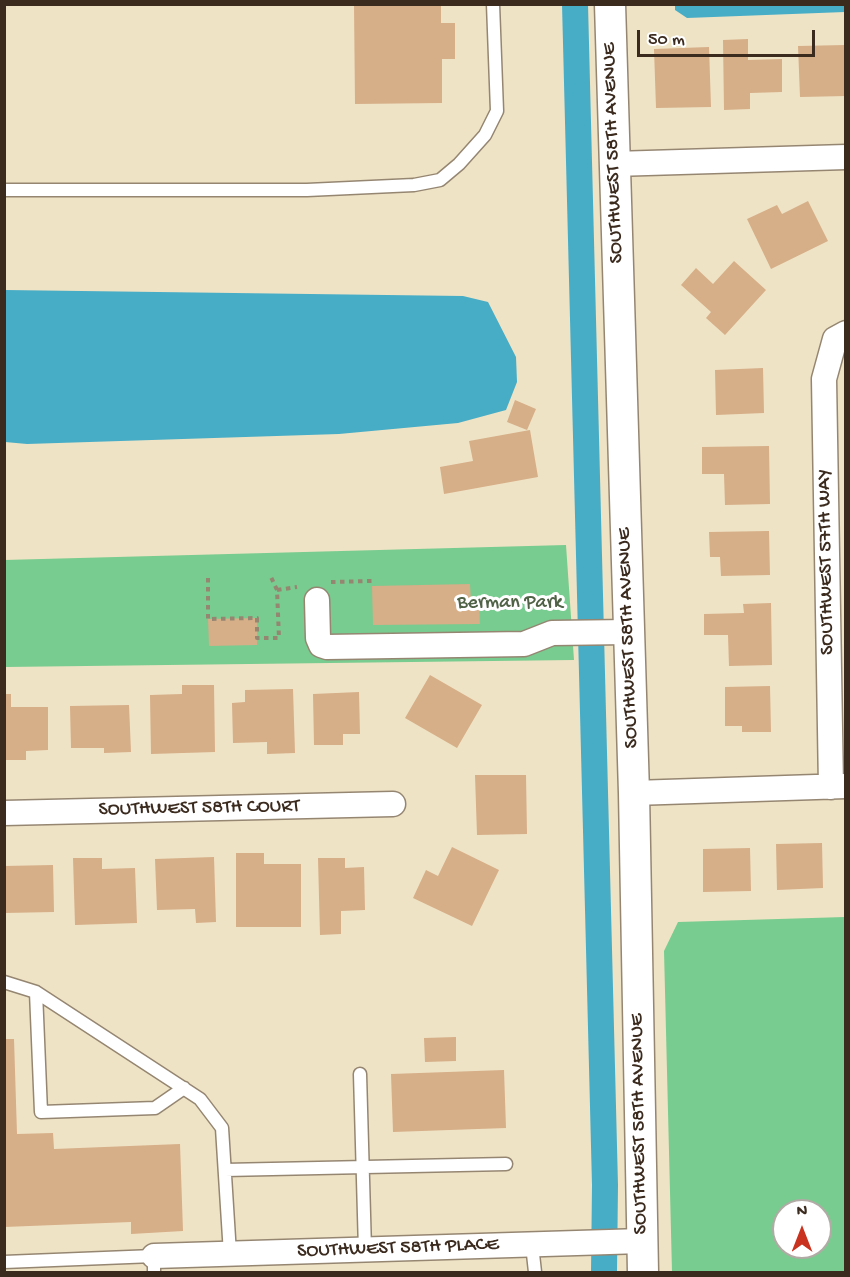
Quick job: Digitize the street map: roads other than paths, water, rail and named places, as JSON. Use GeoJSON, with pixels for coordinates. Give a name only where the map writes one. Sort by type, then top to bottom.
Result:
{"type":"FeatureCollection","features":[{"type":"Feature","properties":{"kind":"street","name":"SOUTHWEST 58TH AVENUE"},"geometry":{"type":"LineString","coordinates":[[610,4],[622,632],[634,793],[643,1272]]}},
{"type":"Feature","properties":{"kind":"street"},"geometry":{"type":"LineString","coordinates":[[614,164],[846,157]]}},
{"type":"Feature","properties":{"kind":"street","name":"SOUTHWEST 57TH WAY"},"geometry":{"type":"LineString","coordinates":[[838,787],[824,379],[840,336]]}},
{"type":"Feature","properties":{"kind":"street"},"geometry":{"type":"LineString","coordinates":[[317,600],[318,639],[321,645],[327,647],[524,644],[552,633],[622,632]]}},
{"type":"Feature","properties":{"kind":"street"},"geometry":{"type":"LineString","coordinates":[[634,793],[838,787]]}},
{"type":"Feature","properties":{"kind":"street","name":"SOUTHWEST 58TH COURT"},"geometry":{"type":"LineString","coordinates":[[4,813],[393,804]]}},
{"type":"Feature","properties":{"kind":"street","name":"SOUTHWEST 58TH PLACE"},"geometry":{"type":"LineString","coordinates":[[154,1264],[230,1254],[642,1241]]}},
{"type":"Feature","properties":{"kind":"lane"},"geometry":{"type":"LineString","coordinates":[[4,190],[307,190],[414,185],[440,180],[459,164],[485,135],[497,111],[493,4]]}},
{"type":"Feature","properties":{"kind":"lane"},"geometry":{"type":"LineString","coordinates":[[4,982],[36,992],[200,1099],[222,1128],[230,1254]]}},
{"type":"Feature","properties":{"kind":"lane"},"geometry":{"type":"LineString","coordinates":[[36,992],[41,1112],[155,1108],[184,1088]]}},
{"type":"Feature","properties":{"kind":"lane"},"geometry":{"type":"LineString","coordinates":[[360,1074],[365,1250]]}},
{"type":"Feature","properties":{"kind":"lane"},"geometry":{"type":"LineString","coordinates":[[225,1170],[506,1164]]}},
{"type":"Feature","properties":{"kind":"lane"},"geometry":{"type":"LineString","coordinates":[[532,1245],[535,1272]]}},
{"type":"Feature","properties":{"kind":"lane"},"geometry":{"type":"LineString","coordinates":[[4,1262],[154,1264]]}},
{"type":"Feature","properties":{"kind":"water"},"geometry":{"type":"Polygon","coordinates":[[[845,4],[845,12],[687,18],[675,10],[675,5],[845,4]]]}},
{"type":"Feature","properties":{"kind":"water"},"geometry":{"type":"Polygon","coordinates":[[[5,290],[463,296],[488,302],[516,357],[517,382],[506,410],[458,423],[339,434],[27,444],[5,442],[5,290]]]}},
{"type":"Feature","properties":{"kind":"waterway"},"geometry":{"type":"LineString","coordinates":[[575,4],[605,1185],[604,1272]]}},
{"type":"Feature","properties":{"kind":"park label","name":"Berman Park"},"geometry":{"type":"Point","coordinates":[510,604]}}]}
